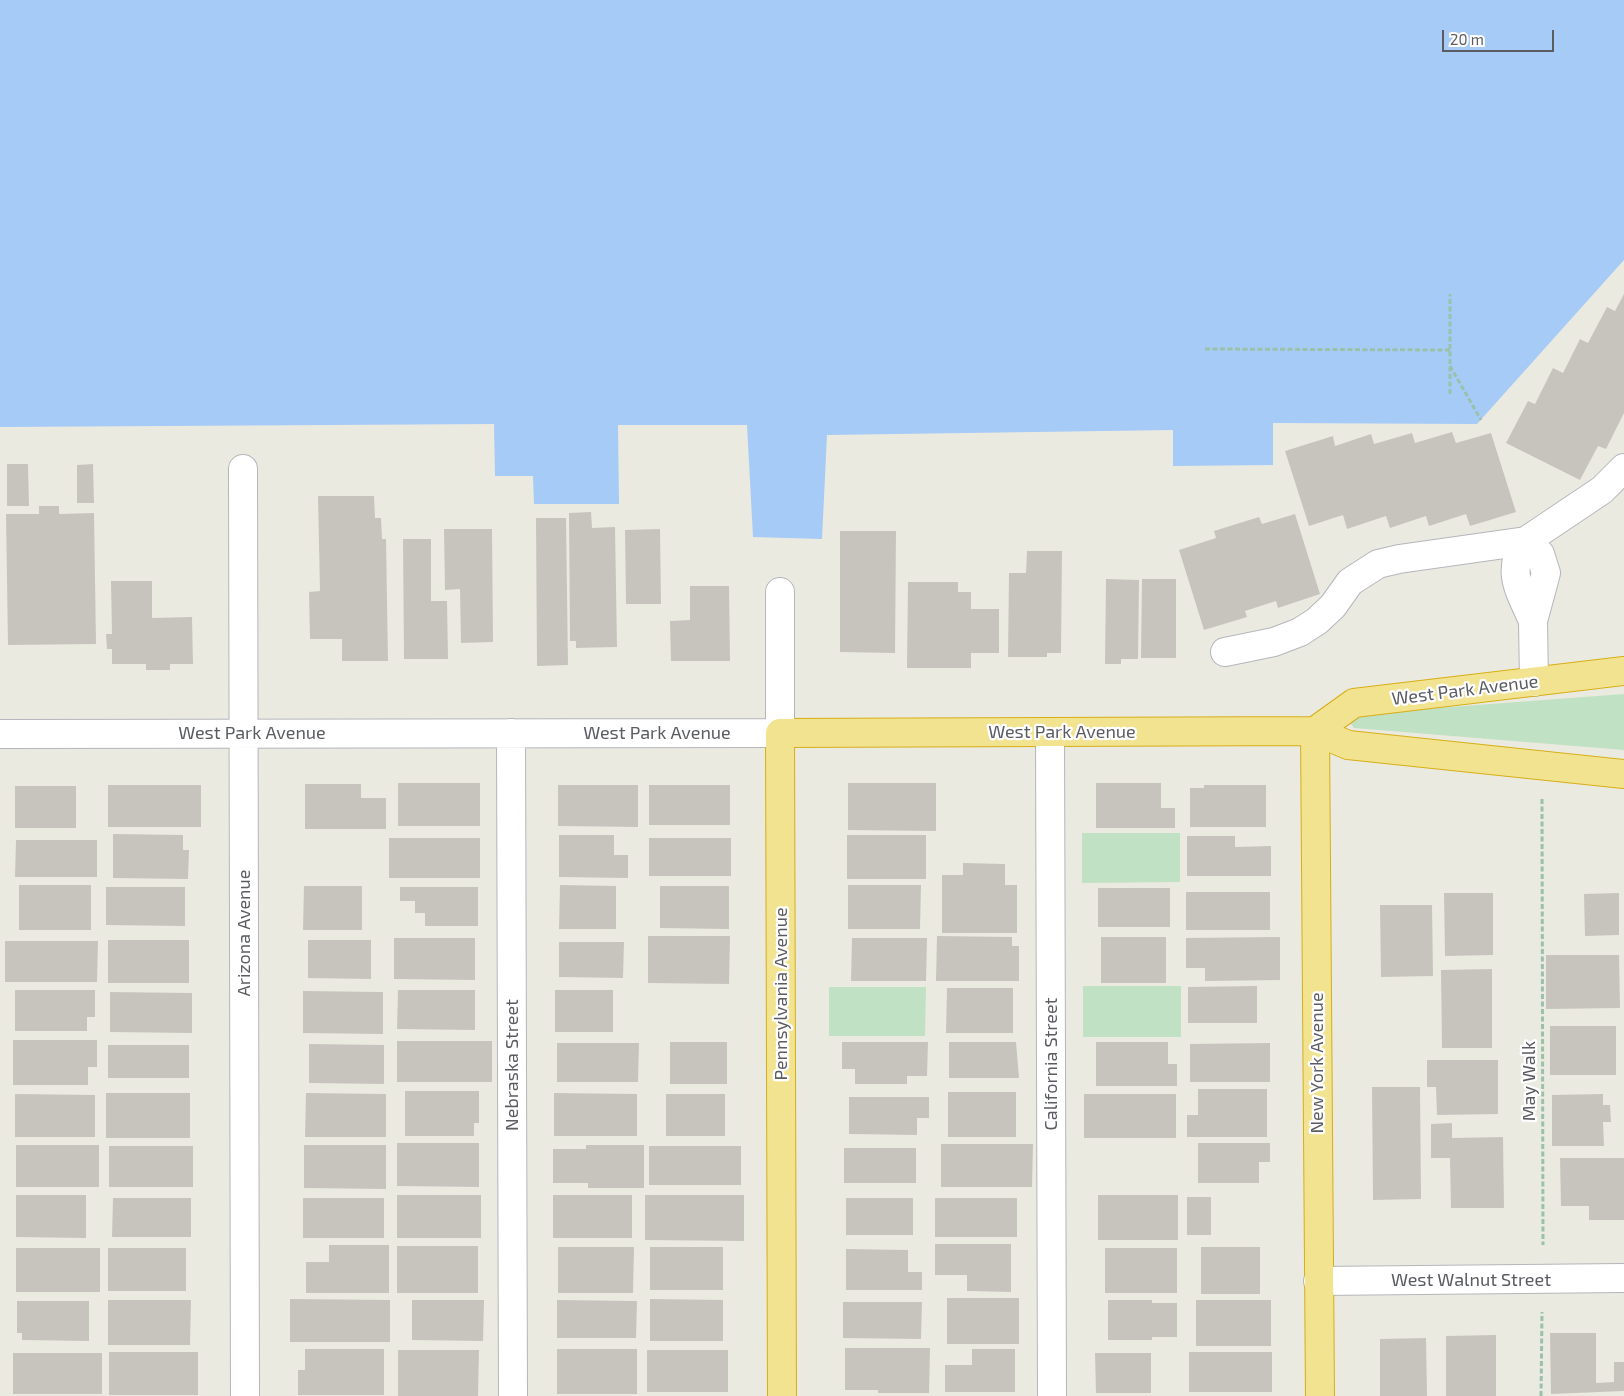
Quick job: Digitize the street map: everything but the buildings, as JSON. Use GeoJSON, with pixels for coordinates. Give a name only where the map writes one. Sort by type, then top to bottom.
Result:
{"type":"FeatureCollection","features":[{"type":"Feature","properties":{"kind":"highway","name":"West Park Avenue"},"geometry":{"type":"LineString","coordinates":[[1315,731],[1354,703],[1624,671]]}},
{"type":"Feature","properties":{"kind":"highway","name":"West Park Avenue"},"geometry":{"type":"LineString","coordinates":[[780,733],[1315,731],[1348,745],[1624,774]]}},
{"type":"Feature","properties":{"kind":"highway","name":"New York Avenue"},"geometry":{"type":"LineString","coordinates":[[1315,731],[1320,1396]]}},
{"type":"Feature","properties":{"kind":"highway","name":"Pennsylvania Avenue"},"geometry":{"type":"LineString","coordinates":[[780,733],[782,1396]]}},
{"type":"Feature","properties":{"kind":"street"},"geometry":{"type":"LineString","coordinates":[[1225,652],[1274,642],[1300,632],[1317,621],[1333,606],[1350,582],[1378,564],[1399,559],[1526,541],[1602,490],[1624,468]]}},
{"type":"Feature","properties":{"kind":"street","name":"Arizona Avenue"},"geometry":{"type":"LineString","coordinates":[[243,469],[245,1396]]}},
{"type":"Feature","properties":{"kind":"street"},"geometry":{"type":"LineString","coordinates":[[1526,541],[1540,554],[1546,573],[1533,621],[1534,682]]}},
{"type":"Feature","properties":{"kind":"street","name":"Pennsylvania Avenue"},"geometry":{"type":"LineString","coordinates":[[780,592],[780,733]]}},
{"type":"Feature","properties":{"kind":"street","name":"Nebraska Street"},"geometry":{"type":"LineString","coordinates":[[511,733],[513,1396]]}},
{"type":"Feature","properties":{"kind":"street","name":"West Park Avenue"},"geometry":{"type":"LineString","coordinates":[[0,734],[780,733]]}},
{"type":"Feature","properties":{"kind":"street","name":"California Street"},"geometry":{"type":"LineString","coordinates":[[1050,733],[1052,1396]]}},
{"type":"Feature","properties":{"kind":"street","name":"West Walnut Street"},"geometry":{"type":"LineString","coordinates":[[1318,1281],[1624,1278]]}},
{"type":"Feature","properties":{"kind":"path"},"geometry":{"type":"LineString","coordinates":[[1450,294],[1450,394]]}},
{"type":"Feature","properties":{"kind":"path"},"geometry":{"type":"LineString","coordinates":[[1205,349],[1450,350]]}},
{"type":"Feature","properties":{"kind":"path"},"geometry":{"type":"LineString","coordinates":[[1450,366],[1481,420]]}},
{"type":"Feature","properties":{"kind":"path","name":"May Walk"},"geometry":{"type":"LineString","coordinates":[[1541,1396],[1543,1279],[1542,765]]}},
{"type":"Feature","properties":{"kind":"green space"},"geometry":{"type":"Polygon","coordinates":[[[1624,694],[1624,750],[1354,728],[1350,723],[1357,714],[1624,694]]]}},
{"type":"Feature","properties":{"kind":"green space"},"geometry":{"type":"Polygon","coordinates":[[[1082,833],[1180,833],[1180,882],[1082,883],[1082,833]]]}},
{"type":"Feature","properties":{"kind":"green space"},"geometry":{"type":"Polygon","coordinates":[[[1083,986],[1181,986],[1181,1037],[1083,1037],[1083,986]]]}},
{"type":"Feature","properties":{"kind":"green space"},"geometry":{"type":"Polygon","coordinates":[[[829,987],[926,987],[925,1036],[829,1036],[829,987]]]}},
{"type":"Feature","properties":{"kind":"water"},"geometry":{"type":"Polygon","coordinates":[[[0,0],[1624,0],[1624,260],[1477,424],[1273,423],[1273,465],[1173,466],[1173,430],[827,435],[822,539],[753,537],[747,425],[618,425],[619,504],[534,504],[533,476],[495,476],[494,424],[0,427],[0,0]]]}}]}
